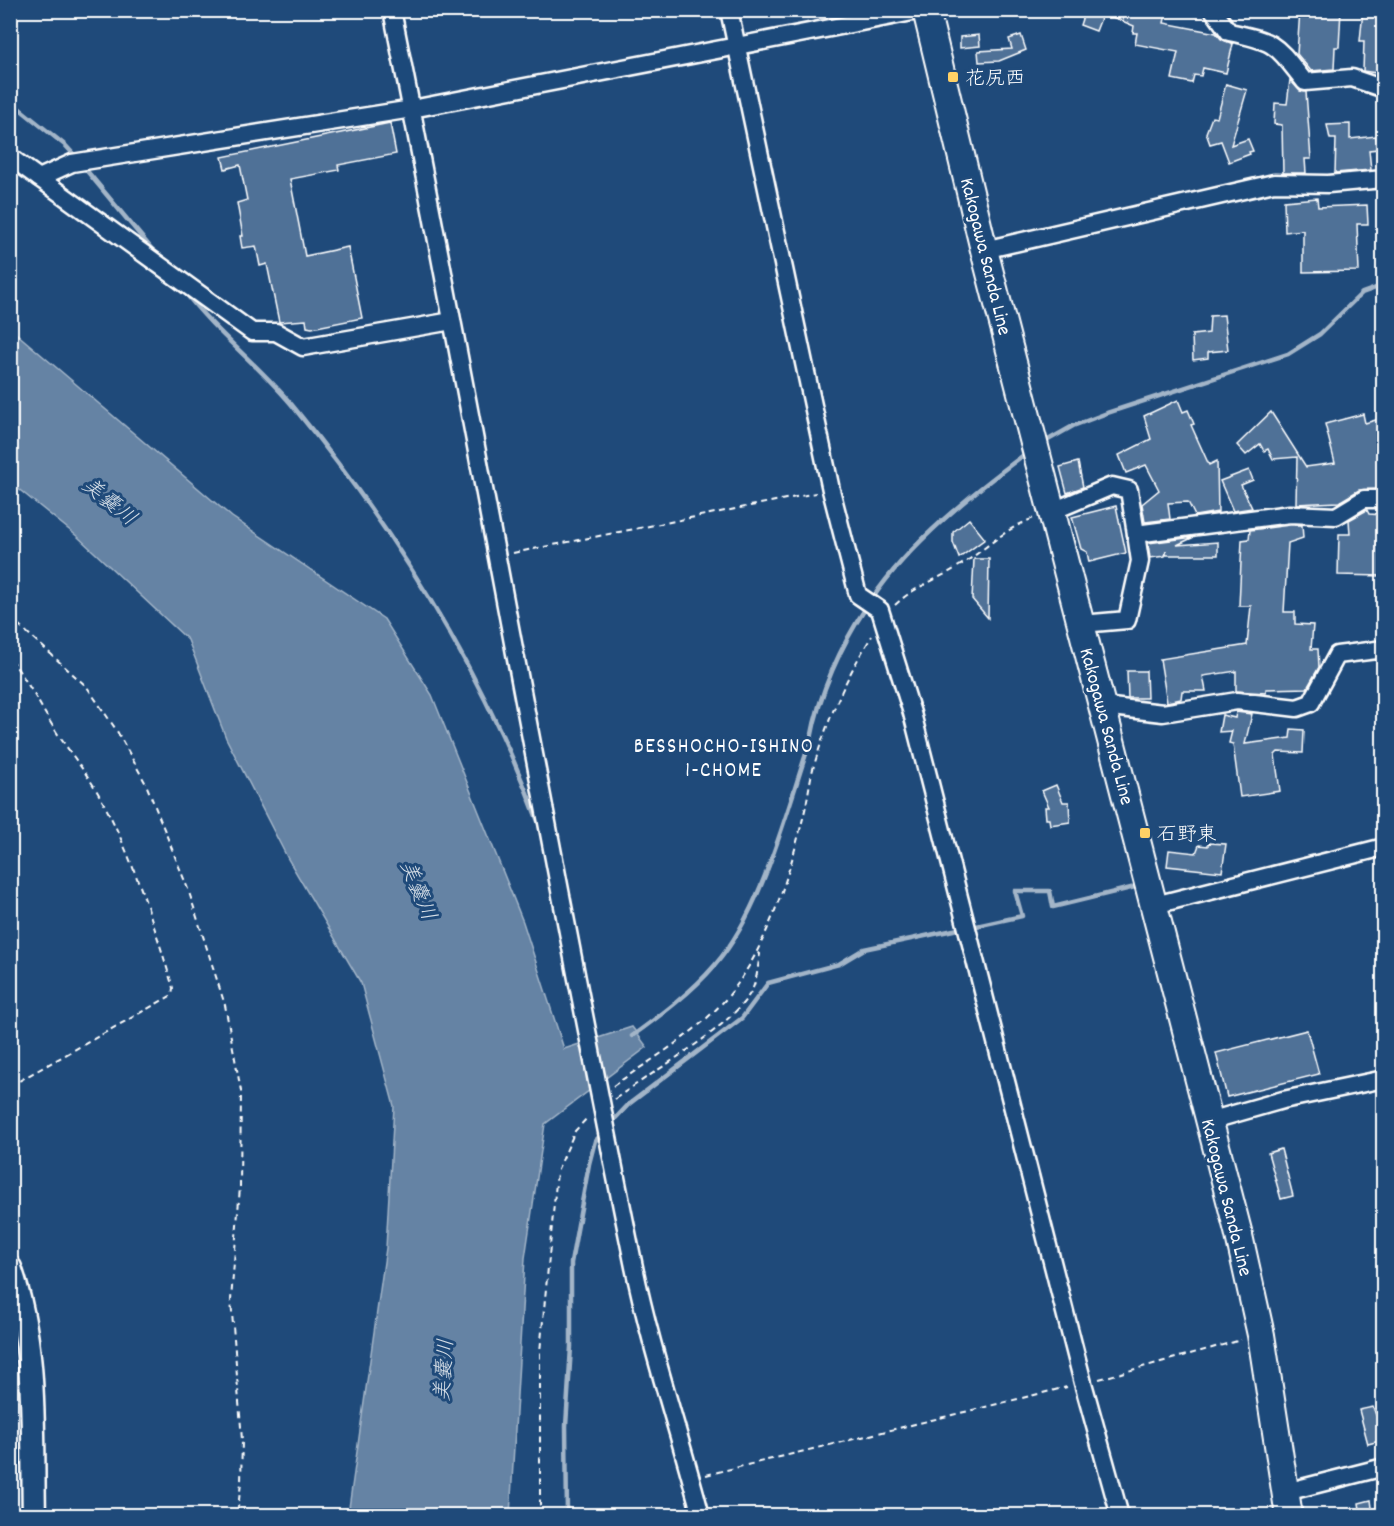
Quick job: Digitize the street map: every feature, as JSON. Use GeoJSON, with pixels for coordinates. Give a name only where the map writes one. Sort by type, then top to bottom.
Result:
{"type":"FeatureCollection","features":[{"type":"Feature","properties":{"kind":"main road","name":"Kakogawa Sanda Line"},"geometry":{"type":"LineString","coordinates":[[925,10],[984,250],[1155,905],[1261,1335],[1287,1504]]}},
{"type":"Feature","properties":{"kind":"main road"},"geometry":{"type":"LineString","coordinates":[[10,1268],[20,1295],[31,1356],[34,1515]]}},
{"type":"Feature","properties":{"kind":"street"},"geometry":{"type":"LineString","coordinates":[[392,10],[498,555],[588,1041],[601,1096],[633,1265],[701,1515]]}},
{"type":"Feature","properties":{"kind":"street"},"geometry":{"type":"LineString","coordinates":[[729,10],[831,490],[858,596],[883,618],[912,713],[1083,1383],[1120,1515]]}},
{"type":"Feature","properties":{"kind":"street"},"geometry":{"type":"LineString","coordinates":[[39,178],[72,163],[412,110],[925,10]]}},
{"type":"Feature","properties":{"kind":"street"},"geometry":{"type":"LineString","coordinates":[[1213,10],[1229,32],[1265,39],[1277,47],[1305,82],[1352,78],[1383,89]]}},
{"type":"Feature","properties":{"kind":"street"},"geometry":{"type":"LineString","coordinates":[[10,157],[252,332],[276,332],[303,347],[452,321]]}},
{"type":"Feature","properties":{"kind":"street"},"geometry":{"type":"LineString","coordinates":[[984,250],[1274,183],[1328,184],[1383,178]]}},
{"type":"Feature","properties":{"kind":"street"},"geometry":{"type":"LineString","coordinates":[[1053,511],[1112,486],[1129,490],[1140,561],[1127,620],[1082,624]]}},
{"type":"Feature","properties":{"kind":"street"},"geometry":{"type":"LineString","coordinates":[[1136,534],[1290,514],[1336,516],[1364,499],[1383,499]]}},
{"type":"Feature","properties":{"kind":"street"},"geometry":{"type":"LineString","coordinates":[[1103,706],[1163,713],[1237,701],[1297,708],[1311,704],[1337,655],[1383,649]]}},
{"type":"Feature","properties":{"kind":"street"},"geometry":{"type":"LineString","coordinates":[[1155,905],[1383,848]]}},
{"type":"Feature","properties":{"kind":"street"},"geometry":{"type":"LineString","coordinates":[[1209,1121],[1283,1100],[1383,1079]]}},
{"type":"Feature","properties":{"kind":"street"},"geometry":{"type":"LineString","coordinates":[[1287,1504],[1383,1467]]}},
{"type":"Feature","properties":{"kind":"path"},"geometry":{"type":"LineString","coordinates":[[498,555],[831,490]]}},
{"type":"Feature","properties":{"kind":"path"},"geometry":{"type":"LineString","coordinates":[[540,1515],[540,1352],[557,1172],[575,1131],[601,1096],[713,1013],[731,992],[756,952],[788,872],[813,771],[834,708],[848,674],[883,618],[911,590],[959,566],[996,537],[1021,523],[1053,511]]}},
{"type":"Feature","properties":{"kind":"path"},"geometry":{"type":"LineString","coordinates":[[10,617],[87,687],[117,731],[146,784],[188,889],[225,1005],[241,1091],[240,1187],[231,1300],[242,1431],[242,1483],[237,1515]]}},
{"type":"Feature","properties":{"kind":"path"},"geometry":{"type":"LineString","coordinates":[[10,659],[29,683],[52,724],[97,792],[114,824],[159,942],[173,988],[172,995],[10,1086]]}},
{"type":"Feature","properties":{"kind":"path"},"geometry":{"type":"LineString","coordinates":[[601,1096],[716,1028],[752,990],[760,954],[756,952]]}},
{"type":"Feature","properties":{"kind":"path"},"geometry":{"type":"LineString","coordinates":[[691,1479],[1083,1383],[1261,1335]]}},
{"type":"Feature","properties":{"kind":"water","name":"美嚢川"},"geometry":{"type":"Polygon","coordinates":[[[10,328],[232,517],[384,619],[432,695],[523,922],[564,1049],[632,1027],[647,1047],[545,1124],[525,1258],[510,1515],[348,1515],[386,1248],[394,1106],[361,983],[288,859],[226,738],[188,640],[78,537],[11,483],[10,328]]]}},
{"type":"Feature","properties":{"kind":"building"},"geometry":{"type":"Polygon","coordinates":[[[1085,10],[1167,10],[1164,23],[1216,33],[1221,39],[1233,44],[1226,73],[1203,68],[1201,76],[1194,75],[1192,83],[1172,79],[1178,52],[1135,44],[1137,33],[1133,33],[1134,26],[1103,13],[1096,31],[1080,25],[1085,10]]]}},
{"type":"Feature","properties":{"kind":"building"},"geometry":{"type":"Polygon","coordinates":[[[1300,10],[1341,10],[1339,47],[1335,47],[1334,69],[1311,71],[1297,54],[1300,10]]]}},
{"type":"Feature","properties":{"kind":"building"},"geometry":{"type":"Polygon","coordinates":[[[1363,10],[1383,10],[1383,74],[1363,71],[1364,41],[1360,41],[1363,10]]]}},
{"type":"Feature","properties":{"kind":"building"},"geometry":{"type":"Polygon","coordinates":[[[979,35],[980,46],[960,48],[960,37],[979,35]]]}},
{"type":"Feature","properties":{"kind":"building"},"geometry":{"type":"Polygon","coordinates":[[[1021,35],[1026,50],[999,61],[979,62],[978,51],[1012,49],[1009,39],[1021,35]]]}},
{"type":"Feature","properties":{"kind":"building"},"geometry":{"type":"Polygon","coordinates":[[[1290,80],[1300,91],[1306,92],[1311,159],[1305,159],[1306,173],[1283,173],[1282,125],[1274,124],[1275,103],[1287,104],[1290,80]]]}},
{"type":"Feature","properties":{"kind":"building"},"geometry":{"type":"Polygon","coordinates":[[[1226,84],[1247,90],[1231,145],[1248,139],[1253,151],[1229,162],[1221,141],[1210,144],[1206,133],[1212,117],[1217,118],[1226,84]]]}},
{"type":"Feature","properties":{"kind":"building"},"geometry":{"type":"Polygon","coordinates":[[[390,123],[396,154],[338,165],[339,170],[290,179],[305,256],[348,247],[362,318],[312,328],[307,327],[306,320],[279,322],[267,264],[260,266],[256,246],[242,248],[240,236],[243,236],[237,203],[247,200],[240,165],[225,169],[222,157],[390,123]]]}},
{"type":"Feature","properties":{"kind":"building"},"geometry":{"type":"Polygon","coordinates":[[[1350,124],[1350,139],[1376,136],[1378,149],[1369,150],[1371,170],[1335,173],[1336,139],[1330,139],[1327,125],[1350,124]]]}},
{"type":"Feature","properties":{"kind":"building"},"geometry":{"type":"Polygon","coordinates":[[[1317,198],[1318,207],[1367,205],[1368,224],[1357,224],[1359,271],[1303,272],[1303,230],[1285,232],[1284,201],[1317,198]]]}},
{"type":"Feature","properties":{"kind":"building"},"geometry":{"type":"Polygon","coordinates":[[[1224,315],[1228,350],[1208,352],[1208,358],[1193,360],[1192,335],[1209,333],[1210,316],[1224,315]]]}},
{"type":"Feature","properties":{"kind":"building"},"geometry":{"type":"Polygon","coordinates":[[[1178,400],[1183,412],[1188,410],[1194,424],[1191,425],[1209,465],[1217,461],[1218,512],[1195,516],[1188,502],[1168,503],[1170,519],[1145,522],[1142,504],[1159,490],[1146,465],[1126,473],[1119,455],[1151,439],[1144,416],[1178,400]]]}},
{"type":"Feature","properties":{"kind":"building"},"geometry":{"type":"Polygon","coordinates":[[[1271,412],[1306,467],[1335,463],[1325,424],[1363,414],[1365,423],[1383,418],[1383,489],[1359,490],[1339,502],[1296,504],[1297,457],[1273,459],[1268,449],[1264,451],[1260,444],[1246,455],[1237,445],[1271,412]]]}},
{"type":"Feature","properties":{"kind":"building"},"geometry":{"type":"Polygon","coordinates":[[[1078,462],[1083,487],[1067,493],[1060,467],[1078,462]]]}},
{"type":"Feature","properties":{"kind":"building"},"geometry":{"type":"Polygon","coordinates":[[[1249,470],[1253,480],[1241,485],[1252,508],[1233,511],[1220,481],[1249,470]]]}},
{"type":"Feature","properties":{"kind":"building"},"geometry":{"type":"Polygon","coordinates":[[[1116,506],[1126,553],[1089,562],[1087,552],[1081,549],[1072,517],[1116,506]]]}},
{"type":"Feature","properties":{"kind":"building"},"geometry":{"type":"Polygon","coordinates":[[[1367,510],[1369,514],[1383,515],[1383,576],[1338,575],[1339,534],[1350,534],[1349,520],[1367,510]]]}},
{"type":"Feature","properties":{"kind":"building"},"geometry":{"type":"Polygon","coordinates":[[[969,519],[985,539],[959,558],[953,542],[953,532],[969,519]]]}},
{"type":"Feature","properties":{"kind":"building"},"geometry":{"type":"Polygon","coordinates":[[[1302,525],[1303,538],[1288,543],[1284,612],[1295,612],[1295,624],[1313,625],[1311,649],[1318,649],[1319,667],[1307,688],[1266,689],[1266,693],[1236,691],[1236,671],[1203,676],[1206,691],[1182,691],[1181,699],[1167,702],[1160,659],[1247,645],[1251,606],[1239,606],[1242,540],[1249,539],[1250,530],[1302,525]]]}},
{"type":"Feature","properties":{"kind":"building"},"geometry":{"type":"Polygon","coordinates":[[[1194,537],[1177,545],[1218,542],[1218,555],[1166,555],[1166,550],[1165,556],[1150,558],[1148,543],[1194,537]]]}},
{"type":"Feature","properties":{"kind":"building"},"geometry":{"type":"Polygon","coordinates":[[[974,559],[989,559],[988,618],[972,599],[974,559]]]}},
{"type":"Feature","properties":{"kind":"building"},"geometry":{"type":"Polygon","coordinates":[[[1127,671],[1146,671],[1147,698],[1128,698],[1127,671]]]}},
{"type":"Feature","properties":{"kind":"building"},"geometry":{"type":"Polygon","coordinates":[[[1236,712],[1252,714],[1245,744],[1290,738],[1291,729],[1304,730],[1303,753],[1278,752],[1275,755],[1280,791],[1240,797],[1233,744],[1229,743],[1232,731],[1219,732],[1222,715],[1235,718],[1236,712]]]}},
{"type":"Feature","properties":{"kind":"building"},"geometry":{"type":"Polygon","coordinates":[[[1056,785],[1063,802],[1069,802],[1070,822],[1050,825],[1049,819],[1046,819],[1045,807],[1049,807],[1042,791],[1056,785]]]}},
{"type":"Feature","properties":{"kind":"building"},"geometry":{"type":"Polygon","coordinates":[[[1208,843],[1226,844],[1222,872],[1167,866],[1169,850],[1196,853],[1199,845],[1208,846],[1208,843]]]}},
{"type":"Feature","properties":{"kind":"building"},"geometry":{"type":"Polygon","coordinates":[[[1307,1030],[1319,1074],[1227,1097],[1216,1053],[1307,1030]]]}},
{"type":"Feature","properties":{"kind":"building"},"geometry":{"type":"Polygon","coordinates":[[[1281,1149],[1293,1196],[1281,1199],[1268,1153],[1281,1149]]]}},
{"type":"Feature","properties":{"kind":"building"},"geometry":{"type":"Polygon","coordinates":[[[1373,1407],[1376,1415],[1378,1414],[1383,1440],[1368,1444],[1359,1410],[1373,1407]]]}},
{"type":"Feature","properties":{"kind":"building"},"geometry":{"type":"Polygon","coordinates":[[[1371,1500],[1373,1515],[1361,1515],[1359,1503],[1371,1500]]]}},
{"type":"Feature","properties":{"kind":"waterway"},"geometry":{"type":"LineString","coordinates":[[10,101],[66,146],[77,158]]}},
{"type":"Feature","properties":{"kind":"waterway"},"geometry":{"type":"LineString","coordinates":[[82,165],[155,253]]}},
{"type":"Feature","properties":{"kind":"waterway"},"geometry":{"type":"LineString","coordinates":[[1041,444],[1073,426],[1107,413],[1288,354],[1320,334],[1362,293],[1384,285]]}},
{"type":"Feature","properties":{"kind":"waterway"},"geometry":{"type":"LineString","coordinates":[[184,291],[211,322],[283,394],[334,458],[404,557],[466,663],[519,772],[541,829]]}},
{"type":"Feature","properties":{"kind":"waterway"},"geometry":{"type":"LineString","coordinates":[[872,599],[887,578],[944,519],[1029,451]]}},
{"type":"Feature","properties":{"kind":"waterway"},"geometry":{"type":"LineString","coordinates":[[632,1036],[676,1003],[706,975],[732,942],[747,916],[783,826],[825,687],[848,637],[867,606]]}},
{"type":"Feature","properties":{"kind":"waterway"},"geometry":{"type":"LineString","coordinates":[[972,927],[1022,916],[1015,891],[1050,891],[1053,907],[1135,887]]}},
{"type":"Feature","properties":{"kind":"waterway"},"geometry":{"type":"LineString","coordinates":[[610,1124],[629,1104],[742,1018],[768,983],[839,964],[864,949],[963,928]]}},
{"type":"Feature","properties":{"kind":"waterway"},"geometry":{"type":"LineString","coordinates":[[567,1516],[566,1426],[571,1347],[571,1263],[589,1164],[595,1141],[603,1133]]}},
{"type":"Feature","properties":{"kind":"place","name":"花尻西"},"geometry":{"type":"Point","coordinates":[953,77]}},
{"type":"Feature","properties":{"kind":"place","name":"石野東"},"geometry":{"type":"Point","coordinates":[1145,833]}},
{"type":"Feature","properties":{"kind":"district","name":"BESSHOCHO-ISHINO 1-CHOME"},"geometry":{"type":"Point","coordinates":[724,757]}}]}
